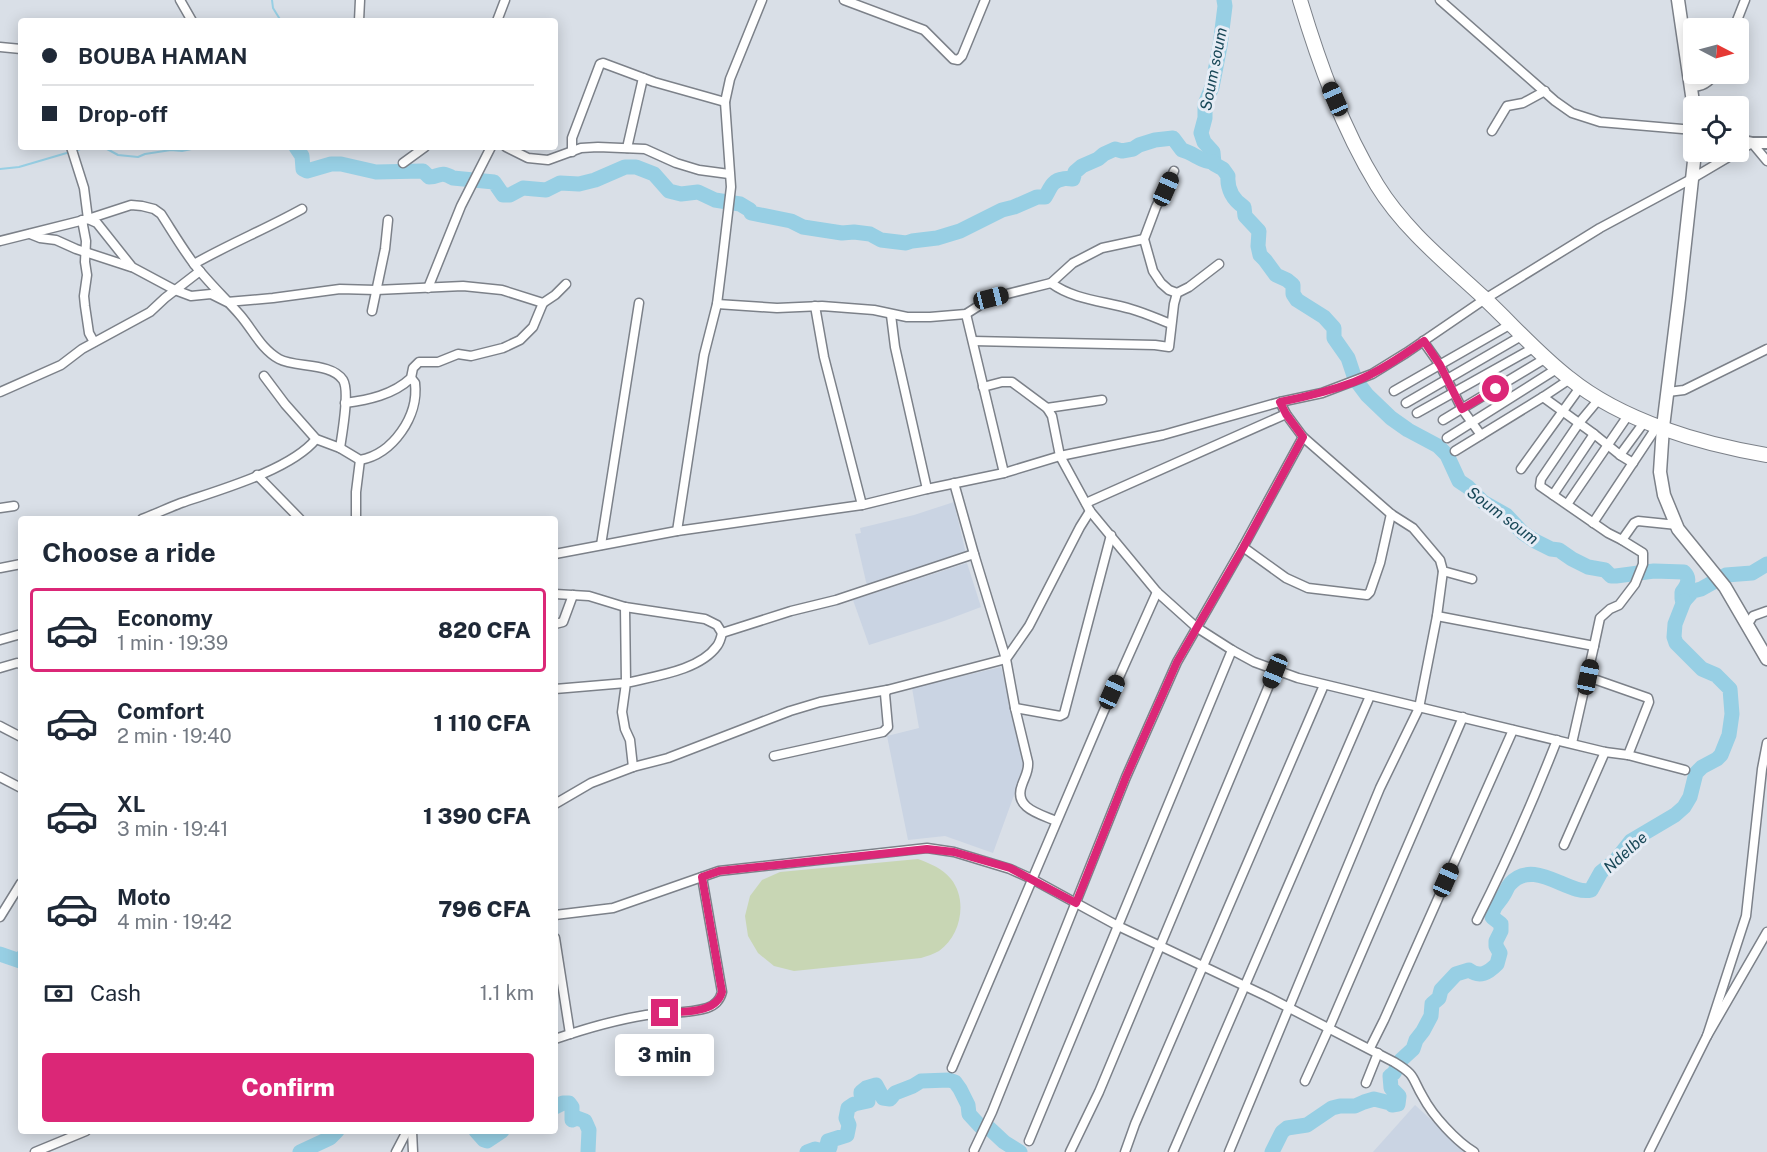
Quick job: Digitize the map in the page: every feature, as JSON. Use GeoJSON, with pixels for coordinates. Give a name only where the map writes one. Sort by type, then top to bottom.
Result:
{"type":"FeatureCollection","features":[{"type":"Feature","properties":{"kind":"main road"},"geometry":{"type":"LineString","coordinates":[[1300,0],[1318,60],[1360,156],[1378,187],[1400,217],[1445,263],[1485,298],[1546,358],[1599,399],[1655,424],[1728,448],[1767,455]]}},
{"type":"Feature","properties":{"kind":"main road"},"geometry":{"type":"LineString","coordinates":[[1678,0],[1692,96]]}},
{"type":"Feature","properties":{"kind":"main road"},"geometry":{"type":"LineString","coordinates":[[1694,162],[1668,392],[1655,424],[1660,471],[1664,495],[1677,525],[1725,587],[1767,659]]}},
{"type":"Feature","properties":{"kind":"street"},"geometry":{"type":"LineString","coordinates":[[180,0],[190,18]]}},
{"type":"Feature","properties":{"kind":"street"},"geometry":{"type":"LineString","coordinates":[[359,18],[360,0]]}},
{"type":"Feature","properties":{"kind":"street"},"geometry":{"type":"LineString","coordinates":[[497,18],[505,0]]}},
{"type":"Feature","properties":{"kind":"street"},"geometry":{"type":"LineString","coordinates":[[677,531],[704,355],[717,304],[728,215],[731,187],[725,102],[730,79],[762,0]]}},
{"type":"Feature","properties":{"kind":"street"},"geometry":{"type":"LineString","coordinates":[[843,0],[924,30],[953,59],[958,60],[962,56],[985,0]]}},
{"type":"Feature","properties":{"kind":"street"},"geometry":{"type":"LineString","coordinates":[[1440,0],[1572,113],[1600,122],[1683,129]]}},
{"type":"Feature","properties":{"kind":"street"},"geometry":{"type":"LineString","coordinates":[[1738,18],[1745,0]]}},
{"type":"Feature","properties":{"kind":"street"},"geometry":{"type":"LineString","coordinates":[[0,47],[18,49]]}},
{"type":"Feature","properties":{"kind":"street"},"geometry":{"type":"LineString","coordinates":[[572,152],[572,138],[600,64],[603,63],[643,78],[725,102]]}},
{"type":"Feature","properties":{"kind":"street"},"geometry":{"type":"LineString","coordinates":[[627,148],[643,78]]}},
{"type":"Feature","properties":{"kind":"street"},"geometry":{"type":"LineString","coordinates":[[1691,87],[1700,87],[1704,84]]}},
{"type":"Feature","properties":{"kind":"street"},"geometry":{"type":"LineString","coordinates":[[1492,131],[1507,106],[1523,104],[1545,91]]}},
{"type":"Feature","properties":{"kind":"street"},"geometry":{"type":"LineString","coordinates":[[1749,142],[1767,142]]}},
{"type":"Feature","properties":{"kind":"street"},"geometry":{"type":"LineString","coordinates":[[1752,143],[1767,160]]}},
{"type":"Feature","properties":{"kind":"street"},"geometry":{"type":"LineString","coordinates":[[512,150],[528,158],[548,160],[581,148],[627,148],[645,150],[699,170],[729,174]]}},
{"type":"Feature","properties":{"kind":"street"},"geometry":{"type":"LineString","coordinates":[[403,163],[421,150]]}},
{"type":"Feature","properties":{"kind":"street"},"geometry":{"type":"LineString","coordinates":[[428,288],[438,259],[489,150]]}},
{"type":"Feature","properties":{"kind":"street"},"geometry":{"type":"LineString","coordinates":[[73,152],[84,188],[87,252],[84,296],[89,333],[94,342]]}},
{"type":"Feature","properties":{"kind":"street"},"geometry":{"type":"LineString","coordinates":[[558,553],[677,531],[862,505],[1004,473],[1060,456],[1163,435],[1280,402],[1322,393],[1355,382],[1372,374],[1485,298],[1600,228],[1719,162]]}},
{"type":"Feature","properties":{"kind":"street"},"geometry":{"type":"LineString","coordinates":[[1174,171],[1156,207],[1144,239],[1153,271],[1161,283],[1177,293]]}},
{"type":"Feature","properties":{"kind":"street"},"geometry":{"type":"LineString","coordinates":[[0,241],[131,206],[154,209],[161,214],[194,264],[241,316],[266,351],[281,361],[334,372],[340,376],[345,383],[340,448]]}},
{"type":"Feature","properties":{"kind":"street"},"geometry":{"type":"LineString","coordinates":[[194,264],[302,209]]}},
{"type":"Feature","properties":{"kind":"street"},"geometry":{"type":"LineString","coordinates":[[85,219],[97,223],[132,267]]}},
{"type":"Feature","properties":{"kind":"street"},"geometry":{"type":"LineString","coordinates":[[372,311],[385,249],[388,220]]}},
{"type":"Feature","properties":{"kind":"street"},"geometry":{"type":"LineString","coordinates":[[29,234],[56,240],[132,267],[191,296],[211,294],[227,302],[340,290],[463,286],[501,290],[543,303]]}},
{"type":"Feature","properties":{"kind":"street"},"geometry":{"type":"LineString","coordinates":[[717,304],[777,308],[815,306],[930,317],[966,314],[991,298],[1051,283],[1073,263],[1102,248],[1144,239]]}},
{"type":"Feature","properties":{"kind":"street"},"geometry":{"type":"LineString","coordinates":[[1177,293],[1189,287],[1219,264]]}},
{"type":"Feature","properties":{"kind":"street"},"geometry":{"type":"LineString","coordinates":[[0,392],[61,365],[94,342],[150,312],[200,271]]}},
{"type":"Feature","properties":{"kind":"street"},"geometry":{"type":"LineString","coordinates":[[1051,283],[1060,290],[1088,300],[1132,309],[1171,324]]}},
{"type":"Feature","properties":{"kind":"street"},"geometry":{"type":"LineString","coordinates":[[345,404],[382,396],[407,382],[411,378],[413,368],[419,362],[438,362],[458,354],[471,356],[503,348],[520,340],[533,327],[543,303],[566,284]]}},
{"type":"Feature","properties":{"kind":"street"},"geometry":{"type":"LineString","coordinates":[[973,341],[1169,347],[1177,293]]}},
{"type":"Feature","properties":{"kind":"street"},"geometry":{"type":"LineString","coordinates":[[601,545],[639,303]]}},
{"type":"Feature","properties":{"kind":"street"},"geometry":{"type":"LineString","coordinates":[[815,306],[824,357],[862,505]]}},
{"type":"Feature","properties":{"kind":"street"},"geometry":{"type":"LineString","coordinates":[[966,314],[1004,473]]}},
{"type":"Feature","properties":{"kind":"street"},"geometry":{"type":"LineString","coordinates":[[891,315],[895,347],[927,489]]}},
{"type":"Feature","properties":{"kind":"street"},"geometry":{"type":"LineString","coordinates":[[1394,392],[1510,324]]}},
{"type":"Feature","properties":{"kind":"street"},"geometry":{"type":"LineString","coordinates":[[1406,403],[1523,335]]}},
{"type":"Feature","properties":{"kind":"street"},"geometry":{"type":"LineString","coordinates":[[1424,341],[1440,365],[1462,409],[1481,435]]}},
{"type":"Feature","properties":{"kind":"street"},"geometry":{"type":"LineString","coordinates":[[1417,413],[1535,347]]}},
{"type":"Feature","properties":{"kind":"street"},"geometry":{"type":"LineString","coordinates":[[1668,392],[1684,390],[1767,349]]}},
{"type":"Feature","properties":{"kind":"street"},"geometry":{"type":"LineString","coordinates":[[1443,420],[1546,358]]}},
{"type":"Feature","properties":{"kind":"street"},"geometry":{"type":"LineString","coordinates":[[1448,438],[1558,368]]}},
{"type":"Feature","properties":{"kind":"street"},"geometry":{"type":"LineString","coordinates":[[264,376],[285,404],[316,438],[360,460],[371,458],[386,448],[397,438],[407,422],[415,401],[416,383],[411,378]]}},
{"type":"Feature","properties":{"kind":"street"},"geometry":{"type":"LineString","coordinates":[[983,387],[1012,382],[1047,408],[1052,416],[1060,456],[1088,507],[1157,592],[1196,627],[1232,650],[1275,671],[1324,685],[1685,770]]}},
{"type":"Feature","properties":{"kind":"street"},"geometry":{"type":"LineString","coordinates":[[1455,451],[1543,397],[1575,382]]}},
{"type":"Feature","properties":{"kind":"street"},"geometry":{"type":"LineString","coordinates":[[1521,469],[1562,411],[1575,382]]}},
{"type":"Feature","properties":{"kind":"street"},"geometry":{"type":"LineString","coordinates":[[1543,397],[1633,463]]}},
{"type":"Feature","properties":{"kind":"street"},"geometry":{"type":"LineString","coordinates":[[1572,743],[1600,618],[1625,598],[1642,568],[1643,553],[1593,523],[1540,486],[1540,482],[1580,423],[1599,399]]}},
{"type":"Feature","properties":{"kind":"street"},"geometry":{"type":"LineString","coordinates":[[1047,408],[1102,400]]}},
{"type":"Feature","properties":{"kind":"street"},"geometry":{"type":"LineString","coordinates":[[1229,1152],[1380,788],[1419,708],[1437,616],[1443,571],[1440,560],[1413,528],[1391,514],[1303,437],[1280,402]]}},
{"type":"Feature","properties":{"kind":"street"},"geometry":{"type":"LineString","coordinates":[[558,802],[591,783],[633,767],[668,758],[800,708],[886,690],[1006,658],[1029,626],[1088,507],[1286,414]]}},
{"type":"Feature","properties":{"kind":"street"},"geometry":{"type":"LineString","coordinates":[[1568,504],[1629,414]]}},
{"type":"Feature","properties":{"kind":"street"},"geometry":{"type":"LineString","coordinates":[[1620,455],[1655,424]]}},
{"type":"Feature","properties":{"kind":"street"},"geometry":{"type":"LineString","coordinates":[[1593,523],[1633,463],[1655,424]]}},
{"type":"Feature","properties":{"kind":"street"},"geometry":{"type":"LineString","coordinates":[[1553,495],[1594,434]]}},
{"type":"Feature","properties":{"kind":"street"},"geometry":{"type":"LineString","coordinates":[[974,1150],[1126,777],[1177,662],[1243,548],[1303,437]]}},
{"type":"Feature","properties":{"kind":"street"},"geometry":{"type":"LineString","coordinates":[[150,516],[245,481],[296,457],[309,448],[316,438]]}},
{"type":"Feature","properties":{"kind":"street"},"geometry":{"type":"LineString","coordinates":[[356,516],[360,460]]}},
{"type":"Feature","properties":{"kind":"street"},"geometry":{"type":"LineString","coordinates":[[257,475],[297,516]]}},
{"type":"Feature","properties":{"kind":"street"},"geometry":{"type":"LineString","coordinates":[[954,483],[1006,658],[1029,769],[1020,788],[1020,800],[1023,806],[1056,821]]}},
{"type":"Feature","properties":{"kind":"street"},"geometry":{"type":"LineString","coordinates":[[0,508],[14,506]]}},
{"type":"Feature","properties":{"kind":"street"},"geometry":{"type":"LineString","coordinates":[[1243,548],[1286,578],[1308,588],[1367,595],[1380,563],[1391,514]]}},
{"type":"Feature","properties":{"kind":"street"},"geometry":{"type":"LineString","coordinates":[[1622,540],[1638,521],[1677,525]]}},
{"type":"Feature","properties":{"kind":"street"},"geometry":{"type":"LineString","coordinates":[[1015,708],[1060,716],[1064,714],[1111,535]]}},
{"type":"Feature","properties":{"kind":"street"},"geometry":{"type":"LineString","coordinates":[[722,633],[791,611],[836,600],[974,554]]}},
{"type":"Feature","properties":{"kind":"street"},"geometry":{"type":"LineString","coordinates":[[0,568],[18,565]]}},
{"type":"Feature","properties":{"kind":"street"},"geometry":{"type":"LineString","coordinates":[[1443,571],[1472,579]]}},
{"type":"Feature","properties":{"kind":"street"},"geometry":{"type":"LineString","coordinates":[[952,1068],[1056,821],[1157,592]]}},
{"type":"Feature","properties":{"kind":"street"},"geometry":{"type":"LineString","coordinates":[[558,594],[589,596],[625,607],[705,619],[717,625],[722,633],[719,644],[708,656],[688,667],[626,683],[558,689]]}},
{"type":"Feature","properties":{"kind":"street"},"geometry":{"type":"LineString","coordinates":[[558,623],[563,622],[573,595]]}},
{"type":"Feature","properties":{"kind":"street"},"geometry":{"type":"LineString","coordinates":[[625,607],[626,683],[622,712],[630,740],[633,767]]}},
{"type":"Feature","properties":{"kind":"street"},"geometry":{"type":"LineString","coordinates":[[1748,624],[1753,616],[1767,611]]}},
{"type":"Feature","properties":{"kind":"street"},"geometry":{"type":"LineString","coordinates":[[1437,616],[1594,646]]}},
{"type":"Feature","properties":{"kind":"street"},"geometry":{"type":"LineString","coordinates":[[0,640],[18,635]]}},
{"type":"Feature","properties":{"kind":"street"},"geometry":{"type":"LineString","coordinates":[[1029,1142],[1232,650]]}},
{"type":"Feature","properties":{"kind":"street"},"geometry":{"type":"LineString","coordinates":[[0,668],[18,663]]}},
{"type":"Feature","properties":{"kind":"street"},"geometry":{"type":"LineString","coordinates":[[1070,1152],[1099,1092],[1275,671]]}},
{"type":"Feature","properties":{"kind":"street"},"geometry":{"type":"LineString","coordinates":[[1588,677],[1648,698],[1649,702],[1628,755]]}},
{"type":"Feature","properties":{"kind":"street"},"geometry":{"type":"LineString","coordinates":[[1125,1152],[1324,685]]}},
{"type":"Feature","properties":{"kind":"street"},"geometry":{"type":"LineString","coordinates":[[774,756],[884,732],[888,727],[886,690]]}},
{"type":"Feature","properties":{"kind":"street"},"geometry":{"type":"LineString","coordinates":[[1173,1152],[1370,696]]}},
{"type":"Feature","properties":{"kind":"street"},"geometry":{"type":"LineString","coordinates":[[1305,1081],[1463,717]]}},
{"type":"Feature","properties":{"kind":"street"},"geometry":{"type":"LineString","coordinates":[[0,726],[18,735]]}},
{"type":"Feature","properties":{"kind":"street"},"geometry":{"type":"LineString","coordinates":[[1366,1083],[1384,1020],[1513,730]]}},
{"type":"Feature","properties":{"kind":"street"},"geometry":{"type":"LineString","coordinates":[[1477,920],[1557,740]]}},
{"type":"Feature","properties":{"kind":"street"},"geometry":{"type":"LineString","coordinates":[[1707,1036],[1746,916],[1762,769],[1767,743]]}},
{"type":"Feature","properties":{"kind":"street"},"geometry":{"type":"LineString","coordinates":[[1564,845],[1605,752]]}},
{"type":"Feature","properties":{"kind":"street"},"geometry":{"type":"LineString","coordinates":[[0,777],[18,786]]}},
{"type":"Feature","properties":{"kind":"street"},"geometry":{"type":"LineString","coordinates":[[558,915],[613,908],[719,871],[927,849],[954,852],[1010,868],[1118,926],[1290,1008],[1394,1062],[1412,1074],[1433,1113],[1463,1145],[1474,1152]]}},
{"type":"Feature","properties":{"kind":"street"},"geometry":{"type":"LineString","coordinates":[[558,1038],[646,1015],[704,1008],[715,1004],[720,999],[722,992],[702,877]]}},
{"type":"Feature","properties":{"kind":"street"},"geometry":{"type":"LineString","coordinates":[[0,917],[18,888]]}},
{"type":"Feature","properties":{"kind":"street"},"geometry":{"type":"LineString","coordinates":[[1649,1152],[1707,1036],[1767,932]]}},
{"type":"Feature","properties":{"kind":"street"},"geometry":{"type":"LineString","coordinates":[[558,962],[570,1034]]}},
{"type":"Feature","properties":{"kind":"street"},"geometry":{"type":"LineString","coordinates":[[34,1152],[79,1134]]}},
{"type":"Feature","properties":{"kind":"street"},"geometry":{"type":"LineString","coordinates":[[396,1152],[405,1134]]}},
{"type":"Feature","properties":{"kind":"street"},"geometry":{"type":"LineString","coordinates":[[412,1134],[413,1152]]}},
{"type":"Feature","properties":{"kind":"shaded area"},"geometry":{"type":"Polygon","coordinates":[[[954,502],[966,554],[867,586],[855,534],[861,533],[860,528],[914,515],[954,502]]]}},
{"type":"Feature","properties":{"kind":"shaded area"},"geometry":{"type":"Polygon","coordinates":[[[967,563],[981,607],[869,645],[853,600],[967,563]]]}},
{"type":"Feature","properties":{"kind":"shaded area"},"geometry":{"type":"Polygon","coordinates":[[[1001,667],[1025,765],[993,853],[945,836],[908,840],[887,736],[919,728],[912,688],[1001,667]]]}},
{"type":"Feature","properties":{"kind":"shaded area"},"geometry":{"type":"Polygon","coordinates":[[[1415,1105],[1466,1152],[1373,1152],[1415,1105]]]}},
{"type":"Feature","properties":{"kind":"green space"},"geometry":{"type":"Polygon","coordinates":[[[918,859],[948,875],[959,897],[960,917],[957,927],[947,944],[935,953],[921,958],[794,971],[774,966],[758,953],[748,936],[745,916],[750,896],[762,880],[780,872],[918,859]]]}},
{"type":"Feature","properties":{"kind":"waterway"},"geometry":{"type":"LineString","coordinates":[[272,0],[273,8],[279,18]]}},
{"type":"Feature","properties":{"kind":"waterway","name":"Soum soum"},"geometry":{"type":"LineString","coordinates":[[1224,0],[1220,46],[1212,87],[1205,104],[1205,118],[1201,133],[1204,142],[1213,152],[1214,164],[1223,169],[1228,176],[1230,190],[1234,198],[1244,207],[1245,216],[1259,231],[1260,255],[1276,275],[1293,285],[1293,294],[1297,300],[1324,317],[1334,328],[1334,338],[1348,358],[1355,379],[1367,395],[1391,418],[1438,446],[1447,455],[1459,481],[1483,502],[1506,515],[1523,533],[1535,541],[1551,549],[1559,550],[1588,567],[1605,570],[1611,576],[1654,571],[1684,572],[1688,580],[1682,592],[1684,601],[1693,591],[1726,575],[1752,573],[1767,564]]}},
{"type":"Feature","properties":{"kind":"waterway"},"geometry":{"type":"LineString","coordinates":[[298,150],[302,156],[303,169],[307,171],[331,164],[376,172],[423,171],[429,177],[442,174],[453,178],[494,182],[503,195],[510,195],[523,188],[546,190],[560,183],[579,184],[625,167],[636,167],[654,174],[669,191],[681,194],[698,192],[715,200],[740,204],[751,213],[791,221],[803,227],[842,233],[870,234],[881,240],[906,243],[937,238],[960,231],[1002,210],[1037,197],[1045,197],[1056,181],[1073,179],[1075,172],[1082,166],[1115,149],[1122,151],[1133,149],[1155,140],[1173,138],[1182,150],[1205,161],[1213,162]]}},
{"type":"Feature","properties":{"kind":"waterway"},"geometry":{"type":"LineString","coordinates":[[109,150],[118,155],[138,157],[171,150]]}},
{"type":"Feature","properties":{"kind":"waterway"},"geometry":{"type":"LineString","coordinates":[[171,150],[187,150]]}},
{"type":"Feature","properties":{"kind":"waterway"},"geometry":{"type":"LineString","coordinates":[[0,169],[19,167],[70,152]]}},
{"type":"Feature","properties":{"kind":"waterway","name":"Ndelbe"},"geometry":{"type":"LineString","coordinates":[[1272,1152],[1282,1132],[1287,1128],[1307,1125],[1332,1108],[1355,1106],[1374,1099],[1392,1105],[1398,1104],[1399,1096],[1391,1088],[1390,1076],[1401,1060],[1413,1049],[1431,1016],[1432,1004],[1439,998],[1441,990],[1456,974],[1469,970],[1480,974],[1497,964],[1500,953],[1496,941],[1501,931],[1501,924],[1492,917],[1510,884],[1519,877],[1530,874],[1551,879],[1572,888],[1591,890],[1601,872],[1616,860],[1631,841],[1675,815],[1684,807],[1690,797],[1696,773],[1721,755],[1729,735],[1732,714],[1730,689],[1716,675],[1702,669],[1676,643],[1675,624],[1684,601]]}},
{"type":"Feature","properties":{"kind":"waterway"},"geometry":{"type":"LineString","coordinates":[[0,954],[18,960]]}},
{"type":"Feature","properties":{"kind":"waterway","name":"Ndelbe"},"geometry":{"type":"LineString","coordinates":[[807,1152],[815,1149],[828,1152],[830,1147],[827,1145],[828,1141],[847,1135],[848,1108],[868,1101],[868,1097],[861,1094],[866,1088],[876,1085],[883,1098],[890,1099],[895,1093],[921,1081],[949,1080],[955,1082],[960,1089],[968,1105],[969,1114],[980,1126],[989,1128],[1004,1142],[1020,1152]]}},
{"type":"Feature","properties":{"kind":"waterway","name":"Ndelbe"},"geometry":{"type":"LineString","coordinates":[[558,1106],[569,1103],[572,1107],[572,1120],[577,1118],[585,1121],[589,1130],[588,1152]]}},
{"type":"Feature","properties":{"kind":"waterway","name":"Ndelbe"},"geometry":{"type":"LineString","coordinates":[[300,1152],[334,1134]]}},
{"type":"Feature","properties":{"kind":"waterway","name":"Ndelbe"},"geometry":{"type":"LineString","coordinates":[[479,1134],[487,1141],[498,1134]]}},
{"type":"Feature","properties":{"kind":"route"},"geometry":{"type":"LineString","coordinates":[[665,1013],[710,1007],[720,999],[722,992],[702,877],[719,871],[927,849],[954,852],[1010,868],[1076,903],[1126,777],[1177,662],[1243,548],[1303,437],[1280,402],[1322,393],[1355,382],[1372,374],[1424,341],[1440,365],[1462,409],[1496,389]]}}]}
